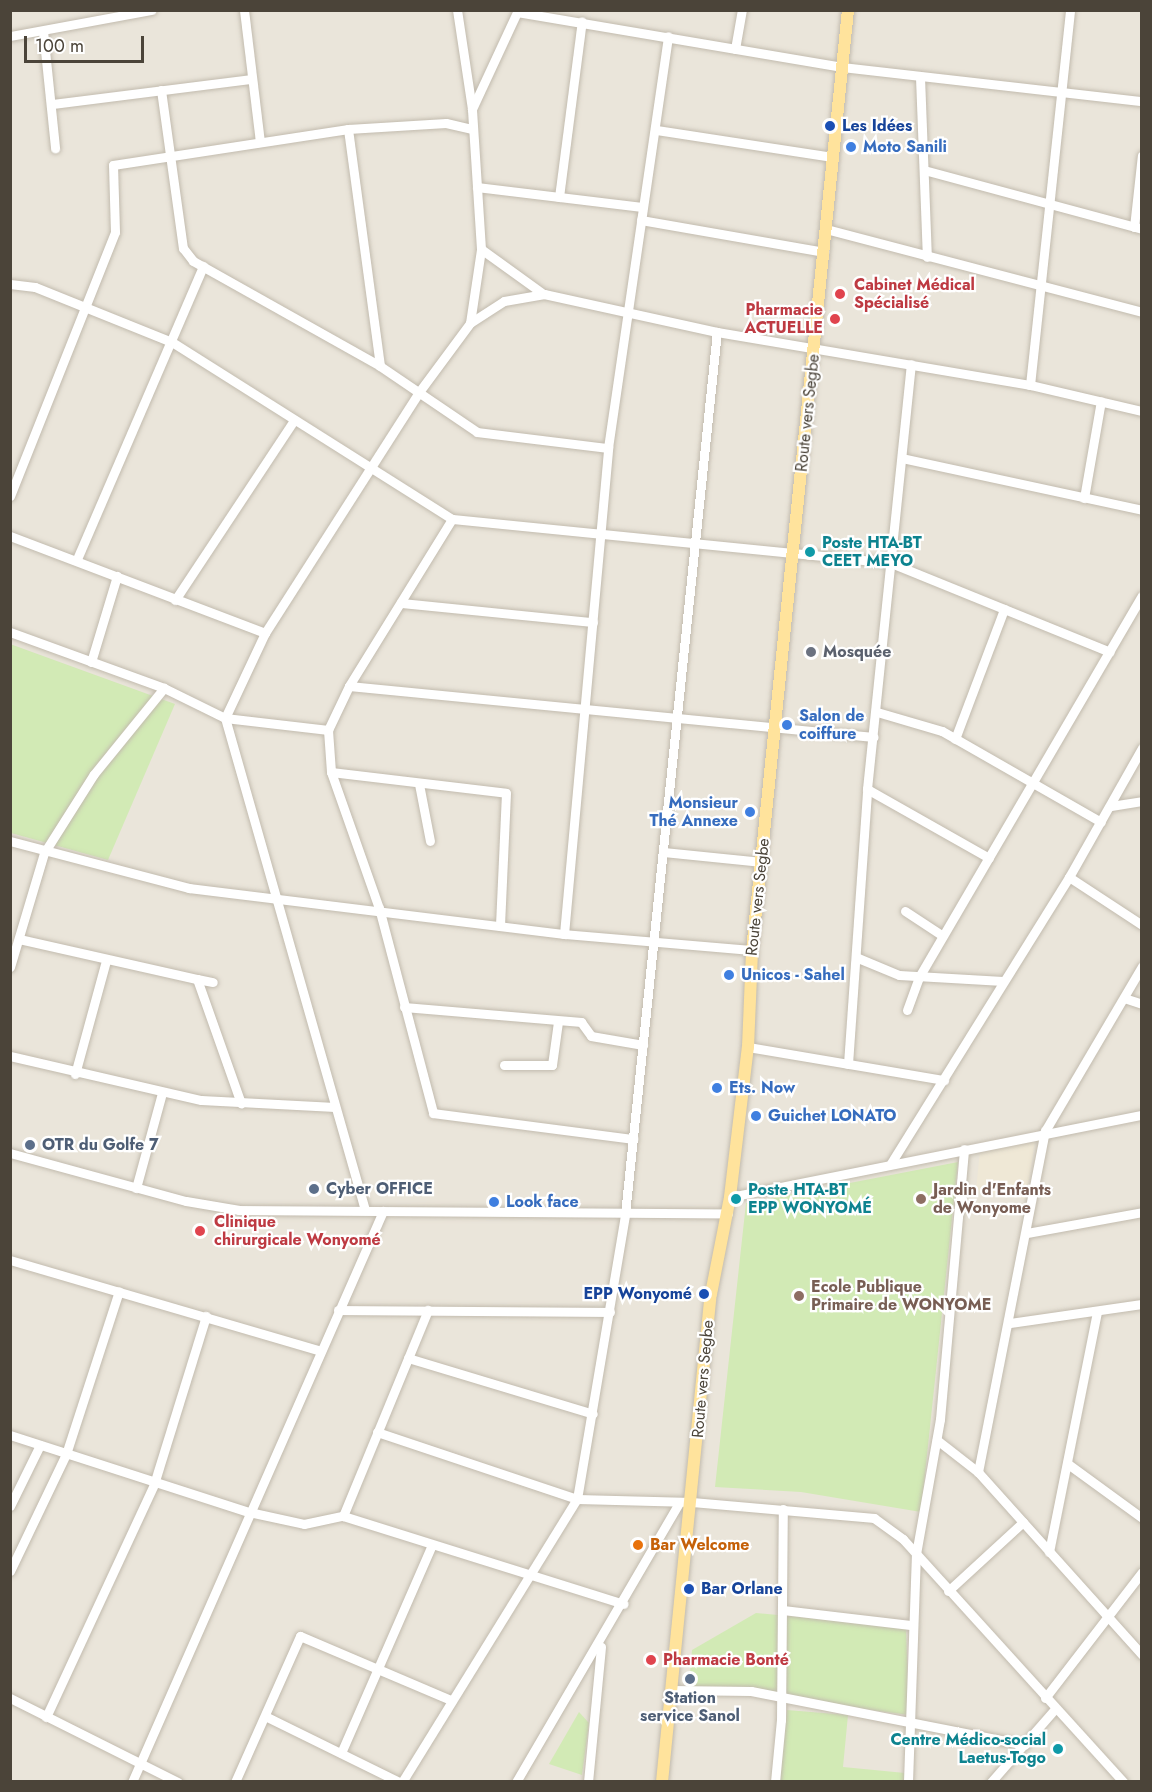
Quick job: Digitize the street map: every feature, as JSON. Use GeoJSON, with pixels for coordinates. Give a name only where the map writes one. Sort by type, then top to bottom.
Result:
{"type":"FeatureCollection","features":[{"type":"Feature","properties":{"kind":"main road","name":"Route vers Segbe"},"geometry":{"type":"LineString","coordinates":[[662,1782],[692,1502],[711,1294],[728,1213],[748,1047],[752,950],[848,10]]}},
{"type":"Feature","properties":{"kind":"street"},"geometry":{"type":"LineString","coordinates":[[10,36],[43,31],[116,13],[152,10]]}},
{"type":"Feature","properties":{"kind":"street"},"geometry":{"type":"LineString","coordinates":[[244,10],[250,79],[260,142]]}},
{"type":"Feature","properties":{"kind":"street"},"geometry":{"type":"LineString","coordinates":[[457,10],[472,109],[481,249],[470,323]]}},
{"type":"Feature","properties":{"kind":"street"},"geometry":{"type":"LineString","coordinates":[[735,49],[742,10]]}},
{"type":"Feature","properties":{"kind":"street"},"geometry":{"type":"LineString","coordinates":[[1030,385],[1070,10]]}},
{"type":"Feature","properties":{"kind":"street"},"geometry":{"type":"LineString","coordinates":[[472,109],[518,11],[842,67],[1062,90],[1142,101]]}},
{"type":"Feature","properties":{"kind":"street"},"geometry":{"type":"LineString","coordinates":[[559,197],[582,21]]}},
{"type":"Feature","properties":{"kind":"street"},"geometry":{"type":"LineString","coordinates":[[43,31],[53,104],[55,147]]}},
{"type":"Feature","properties":{"kind":"street"},"geometry":{"type":"LineString","coordinates":[[564,934],[602,535],[608,448],[668,36]]}},
{"type":"Feature","properties":{"kind":"street"},"geometry":{"type":"LineString","coordinates":[[920,76],[927,257]]}},
{"type":"Feature","properties":{"kind":"street"},"geometry":{"type":"LineString","coordinates":[[53,104],[250,79]]}},
{"type":"Feature","properties":{"kind":"street"},"geometry":{"type":"LineString","coordinates":[[161,90],[183,248],[202,266],[380,366],[484,435],[608,448]]}},
{"type":"Feature","properties":{"kind":"street"},"geometry":{"type":"LineString","coordinates":[[10,496],[82,309],[115,232],[113,165],[348,129],[446,123],[472,129]]}},
{"type":"Feature","properties":{"kind":"street"},"geometry":{"type":"LineString","coordinates":[[348,129],[380,366]]}},
{"type":"Feature","properties":{"kind":"street"},"geometry":{"type":"LineString","coordinates":[[656,130],[833,157]]}},
{"type":"Feature","properties":{"kind":"street"},"geometry":{"type":"LineString","coordinates":[[924,170],[1138,228],[1142,155]]}},
{"type":"Feature","properties":{"kind":"street"},"geometry":{"type":"LineString","coordinates":[[477,187],[642,207]]}},
{"type":"Feature","properties":{"kind":"street"},"geometry":{"type":"LineString","coordinates":[[641,220],[824,252]]}},
{"type":"Feature","properties":{"kind":"street"},"geometry":{"type":"LineString","coordinates":[[826,229],[1142,312]]}},
{"type":"Feature","properties":{"kind":"street"},"geometry":{"type":"LineString","coordinates":[[481,249],[544,294]]}},
{"type":"Feature","properties":{"kind":"street"},"geometry":{"type":"LineString","coordinates":[[77,559],[172,342],[202,266]]}},
{"type":"Feature","properties":{"kind":"street"},"geometry":{"type":"LineString","coordinates":[[10,284],[35,287],[82,309],[172,342],[371,470],[453,519],[891,563],[1110,652]]}},
{"type":"Feature","properties":{"kind":"street"},"geometry":{"type":"LineString","coordinates":[[365,1210],[279,896],[225,718],[265,633],[419,392],[470,323],[504,301],[544,294],[717,332],[1030,385],[1142,411]]}},
{"type":"Feature","properties":{"kind":"street"},"geometry":{"type":"LineString","coordinates":[[265,1716],[401,1782],[577,1499],[625,1214],[717,332]]}},
{"type":"Feature","properties":{"kind":"street"},"geometry":{"type":"LineString","coordinates":[[848,1064],[858,958],[867,789],[877,712],[911,364]]}},
{"type":"Feature","properties":{"kind":"street"},"geometry":{"type":"LineString","coordinates":[[1084,498],[1101,401]]}},
{"type":"Feature","properties":{"kind":"street"},"geometry":{"type":"LineString","coordinates":[[176,600],[294,420]]}},
{"type":"Feature","properties":{"kind":"street"},"geometry":{"type":"LineString","coordinates":[[902,458],[1142,510]]}},
{"type":"Feature","properties":{"kind":"street"},"geometry":{"type":"LineString","coordinates":[[453,519],[349,686],[328,730],[331,772],[379,908],[404,1007],[436,1116],[633,1139]]}},
{"type":"Feature","properties":{"kind":"street"},"geometry":{"type":"LineString","coordinates":[[10,536],[77,559],[176,600],[265,633]]}},
{"type":"Feature","properties":{"kind":"street"},"geometry":{"type":"LineString","coordinates":[[91,662],[117,576]]}},
{"type":"Feature","properties":{"kind":"street"},"geometry":{"type":"LineString","coordinates":[[907,1010],[919,977],[1142,596]]}},
{"type":"Feature","properties":{"kind":"street"},"geometry":{"type":"LineString","coordinates":[[401,603],[593,622]]}},
{"type":"Feature","properties":{"kind":"street"},"geometry":{"type":"LineString","coordinates":[[955,739],[1004,609]]}},
{"type":"Feature","properties":{"kind":"street"},"geometry":{"type":"LineString","coordinates":[[10,632],[164,688],[225,718],[328,730]]}},
{"type":"Feature","properties":{"kind":"street"},"geometry":{"type":"LineString","coordinates":[[349,686],[776,731],[874,737]]}},
{"type":"Feature","properties":{"kind":"street"},"geometry":{"type":"LineString","coordinates":[[10,967],[44,853],[94,774],[164,688]]}},
{"type":"Feature","properties":{"kind":"street"},"geometry":{"type":"LineString","coordinates":[[877,712],[955,739],[1032,785],[1101,822]]}},
{"type":"Feature","properties":{"kind":"street"},"geometry":{"type":"LineString","coordinates":[[891,1163],[1069,877],[1142,748]]}},
{"type":"Feature","properties":{"kind":"street"},"geometry":{"type":"LineString","coordinates":[[331,772],[506,793],[500,926]]}},
{"type":"Feature","properties":{"kind":"street"},"geometry":{"type":"LineString","coordinates":[[419,784],[430,842]]}},
{"type":"Feature","properties":{"kind":"street"},"geometry":{"type":"LineString","coordinates":[[867,789],[989,858]]}},
{"type":"Feature","properties":{"kind":"street"},"geometry":{"type":"LineString","coordinates":[[1111,806],[1142,801]]}},
{"type":"Feature","properties":{"kind":"street"},"geometry":{"type":"LineString","coordinates":[[10,841],[44,853],[189,888],[379,908],[564,934],[752,950]]}},
{"type":"Feature","properties":{"kind":"street"},"geometry":{"type":"LineString","coordinates":[[663,852],[762,862]]}},
{"type":"Feature","properties":{"kind":"street"},"geometry":{"type":"LineString","coordinates":[[1069,877],[1142,925]]}},
{"type":"Feature","properties":{"kind":"street"},"geometry":{"type":"LineString","coordinates":[[905,911],[943,936]]}},
{"type":"Feature","properties":{"kind":"street"},"geometry":{"type":"LineString","coordinates":[[19,939],[106,961],[213,982]]}},
{"type":"Feature","properties":{"kind":"street"},"geometry":{"type":"LineString","coordinates":[[858,958],[889,972],[919,977],[1004,981]]}},
{"type":"Feature","properties":{"kind":"street"},"geometry":{"type":"LineString","coordinates":[[75,1074],[106,961]]}},
{"type":"Feature","properties":{"kind":"street"},"geometry":{"type":"LineString","coordinates":[[978,1472],[1010,1323],[1046,1131],[1142,966]]}},
{"type":"Feature","properties":{"kind":"street"},"geometry":{"type":"LineString","coordinates":[[197,980],[241,1102]]}},
{"type":"Feature","properties":{"kind":"street"},"geometry":{"type":"LineString","coordinates":[[1124,998],[1142,1005]]}},
{"type":"Feature","properties":{"kind":"street"},"geometry":{"type":"LineString","coordinates":[[404,1007],[558,1022],[581,1022],[591,1036],[643,1045]]}},
{"type":"Feature","properties":{"kind":"street"},"geometry":{"type":"LineString","coordinates":[[504,1065],[552,1065],[558,1022]]}},
{"type":"Feature","properties":{"kind":"street"},"geometry":{"type":"LineString","coordinates":[[748,1047],[944,1080]]}},
{"type":"Feature","properties":{"kind":"street"},"geometry":{"type":"LineString","coordinates":[[10,1056],[75,1074],[162,1093],[241,1102],[335,1107]]}},
{"type":"Feature","properties":{"kind":"street"},"geometry":{"type":"LineString","coordinates":[[136,1188],[162,1093]]}},
{"type":"Feature","properties":{"kind":"street"},"geometry":{"type":"LineString","coordinates":[[730,1197],[1046,1131],[1142,1115]]}},
{"type":"Feature","properties":{"kind":"street"},"geometry":{"type":"LineString","coordinates":[[908,1782],[911,1721],[910,1625],[916,1554],[937,1440],[964,1149]]}},
{"type":"Feature","properties":{"kind":"street"},"geometry":{"type":"LineString","coordinates":[[10,1153],[213,1207],[625,1214],[728,1213]]}},
{"type":"Feature","properties":{"kind":"street"},"geometry":{"type":"LineString","coordinates":[[132,1782],[318,1350],[383,1210]]}},
{"type":"Feature","properties":{"kind":"street"},"geometry":{"type":"LineString","coordinates":[[1026,1233],[1142,1212]]}},
{"type":"Feature","properties":{"kind":"street"},"geometry":{"type":"LineString","coordinates":[[10,1260],[318,1350]]}},
{"type":"Feature","properties":{"kind":"street"},"geometry":{"type":"LineString","coordinates":[[10,1571],[66,1454],[119,1292]]}},
{"type":"Feature","properties":{"kind":"street"},"geometry":{"type":"LineString","coordinates":[[1010,1323],[1142,1304]]}},
{"type":"Feature","properties":{"kind":"street"},"geometry":{"type":"LineString","coordinates":[[338,1310],[609,1312]]}},
{"type":"Feature","properties":{"kind":"street"},"geometry":{"type":"LineString","coordinates":[[343,1516],[428,1310]]}},
{"type":"Feature","properties":{"kind":"street"},"geometry":{"type":"LineString","coordinates":[[1049,1552],[1097,1312]]}},
{"type":"Feature","properties":{"kind":"street"},"geometry":{"type":"LineString","coordinates":[[46,1716],[153,1484],[206,1316]]}},
{"type":"Feature","properties":{"kind":"street"},"geometry":{"type":"LineString","coordinates":[[408,1358],[592,1414]]}},
{"type":"Feature","properties":{"kind":"street"},"geometry":{"type":"LineString","coordinates":[[377,1432],[577,1499],[678,1505],[692,1502],[865,1515],[887,1525],[1123,1782]]}},
{"type":"Feature","properties":{"kind":"street"},"geometry":{"type":"LineString","coordinates":[[10,1435],[153,1484],[249,1512],[304,1524],[343,1516],[528,1578],[623,1604]]}},
{"type":"Feature","properties":{"kind":"street"},"geometry":{"type":"LineString","coordinates":[[937,1440],[978,1472],[1142,1655]]}},
{"type":"Feature","properties":{"kind":"street"},"geometry":{"type":"LineString","coordinates":[[10,1506],[40,1445]]}},
{"type":"Feature","properties":{"kind":"street"},"geometry":{"type":"LineString","coordinates":[[1068,1464],[1142,1518]]}},
{"type":"Feature","properties":{"kind":"street"},"geometry":{"type":"LineString","coordinates":[[516,1782],[602,1642],[678,1505]]}},
{"type":"Feature","properties":{"kind":"street"},"geometry":{"type":"LineString","coordinates":[[775,1782],[783,1610],[783,1509]]}},
{"type":"Feature","properties":{"kind":"street"},"geometry":{"type":"LineString","coordinates":[[948,1591],[1023,1522]]}},
{"type":"Feature","properties":{"kind":"street"},"geometry":{"type":"LineString","coordinates":[[341,1753],[432,1545]]}},
{"type":"Feature","properties":{"kind":"street"},"geometry":{"type":"LineString","coordinates":[[1045,1698],[1142,1572]]}},
{"type":"Feature","properties":{"kind":"street"},"geometry":{"type":"LineString","coordinates":[[783,1610],[910,1625]]}},
{"type":"Feature","properties":{"kind":"street"},"geometry":{"type":"LineString","coordinates":[[235,1782],[300,1636],[378,1667],[451,1700]]}},
{"type":"Feature","properties":{"kind":"street"},"geometry":{"type":"LineString","coordinates":[[588,1782],[602,1642]]}},
{"type":"Feature","properties":{"kind":"street"},"geometry":{"type":"LineString","coordinates":[[671,1690],[751,1691],[1025,1745]]}},
{"type":"Feature","properties":{"kind":"street"},"geometry":{"type":"LineString","coordinates":[[10,1698],[178,1782]]}},
{"type":"Feature","properties":{"kind":"street"},"geometry":{"type":"LineString","coordinates":[[991,1782],[1055,1709]]}},
{"type":"Feature","properties":{"kind":"shaded area"},"geometry":{"type":"Polygon","coordinates":[[[11,11],[1141,11],[1141,1781],[11,1781],[11,11]]]}},
{"type":"Feature","properties":{"kind":"shaded area"},"geometry":{"type":"Polygon","coordinates":[[[1035,1141],[1026,1199],[976,1190],[980,1151],[1035,1141]]]}},
{"type":"Feature","properties":{"kind":"green space"},"geometry":{"type":"Polygon","coordinates":[[[10,644],[175,704],[108,860],[11,833],[10,644]]]}},
{"type":"Feature","properties":{"kind":"green space","name":"Ecole Publique Primaire de WONYOME"},"geometry":{"type":"Polygon","coordinates":[[[958,1162],[921,1512],[801,1492],[715,1487],[746,1203],[958,1162]]]}},
{"type":"Feature","properties":{"kind":"green space"},"geometry":{"type":"Polygon","coordinates":[[[756,1613],[906,1627],[909,1715],[689,1686],[692,1650],[756,1613]]]}},
{"type":"Feature","properties":{"kind":"green space"},"geometry":{"type":"Polygon","coordinates":[[[787,1710],[848,1715],[843,1767],[905,1773],[905,1781],[780,1782],[787,1710]]]}},
{"type":"Feature","properties":{"kind":"green space"},"geometry":{"type":"Polygon","coordinates":[[[579,1712],[589,1723],[582,1775],[549,1764],[579,1712]]]}},
{"type":"Feature","properties":{"kind":"place","name":"Les Idées"},"geometry":{"type":"Point","coordinates":[830,126]}},
{"type":"Feature","properties":{"kind":"place","name":"Moto Sanili"},"geometry":{"type":"Point","coordinates":[851,147]}},
{"type":"Feature","properties":{"kind":"place","name":"Cabinet Médical Spécialisé"},"geometry":{"type":"Point","coordinates":[840,294]}},
{"type":"Feature","properties":{"kind":"place","name":"Pharmacie ACTUELLE"},"geometry":{"type":"Point","coordinates":[835,319]}},
{"type":"Feature","properties":{"kind":"place","name":"Poste HTA-BT CEET MEYO"},"geometry":{"type":"Point","coordinates":[810,552]}},
{"type":"Feature","properties":{"kind":"place","name":"Mosquée"},"geometry":{"type":"Point","coordinates":[811,652]}},
{"type":"Feature","properties":{"kind":"place","name":"Salon de coiffure"},"geometry":{"type":"Point","coordinates":[787,725]}},
{"type":"Feature","properties":{"kind":"place","name":"Monsieur Thé Annexe"},"geometry":{"type":"Point","coordinates":[750,812]}},
{"type":"Feature","properties":{"kind":"place","name":"Unicos - Sahel"},"geometry":{"type":"Point","coordinates":[729,975]}},
{"type":"Feature","properties":{"kind":"place","name":"Ets. Now"},"geometry":{"type":"Point","coordinates":[717,1088]}},
{"type":"Feature","properties":{"kind":"place","name":"Guichet LONATO"},"geometry":{"type":"Point","coordinates":[756,1116]}},
{"type":"Feature","properties":{"kind":"place","name":"OTR du Golfe 7"},"geometry":{"type":"Point","coordinates":[30,1145]}},
{"type":"Feature","properties":{"kind":"place","name":"Cyber OFFICE"},"geometry":{"type":"Point","coordinates":[314,1189]}},
{"type":"Feature","properties":{"kind":"place","name":"Poste HTA-BT EPP WONYOMÉ"},"geometry":{"type":"Point","coordinates":[736,1199]}},
{"type":"Feature","properties":{"kind":"place","name":"Jardin d'Enfants de Wonyome"},"geometry":{"type":"Point","coordinates":[921,1199]}},
{"type":"Feature","properties":{"kind":"place","name":"Look face"},"geometry":{"type":"Point","coordinates":[494,1202]}},
{"type":"Feature","properties":{"kind":"place","name":"Clinique chirurgicale Wonyomé"},"geometry":{"type":"Point","coordinates":[200,1231]}},
{"type":"Feature","properties":{"kind":"place","name":"EPP Wonyomé"},"geometry":{"type":"Point","coordinates":[704,1294]}},
{"type":"Feature","properties":{"kind":"place","name":"Ecole Publique Primaire de WONYOME"},"geometry":{"type":"Point","coordinates":[799,1296]}},
{"type":"Feature","properties":{"kind":"place","name":"Bar Welcome"},"geometry":{"type":"Point","coordinates":[638,1545]}},
{"type":"Feature","properties":{"kind":"place","name":"Bar Orlane"},"geometry":{"type":"Point","coordinates":[689,1589]}},
{"type":"Feature","properties":{"kind":"place","name":"Pharmacie Bonté"},"geometry":{"type":"Point","coordinates":[651,1660]}},
{"type":"Feature","properties":{"kind":"place","name":"Station service Sanol"},"geometry":{"type":"Point","coordinates":[690,1679]}},
{"type":"Feature","properties":{"kind":"place","name":"Centre Médico-social Laetus-Togo"},"geometry":{"type":"Point","coordinates":[1058,1749]}}]}
